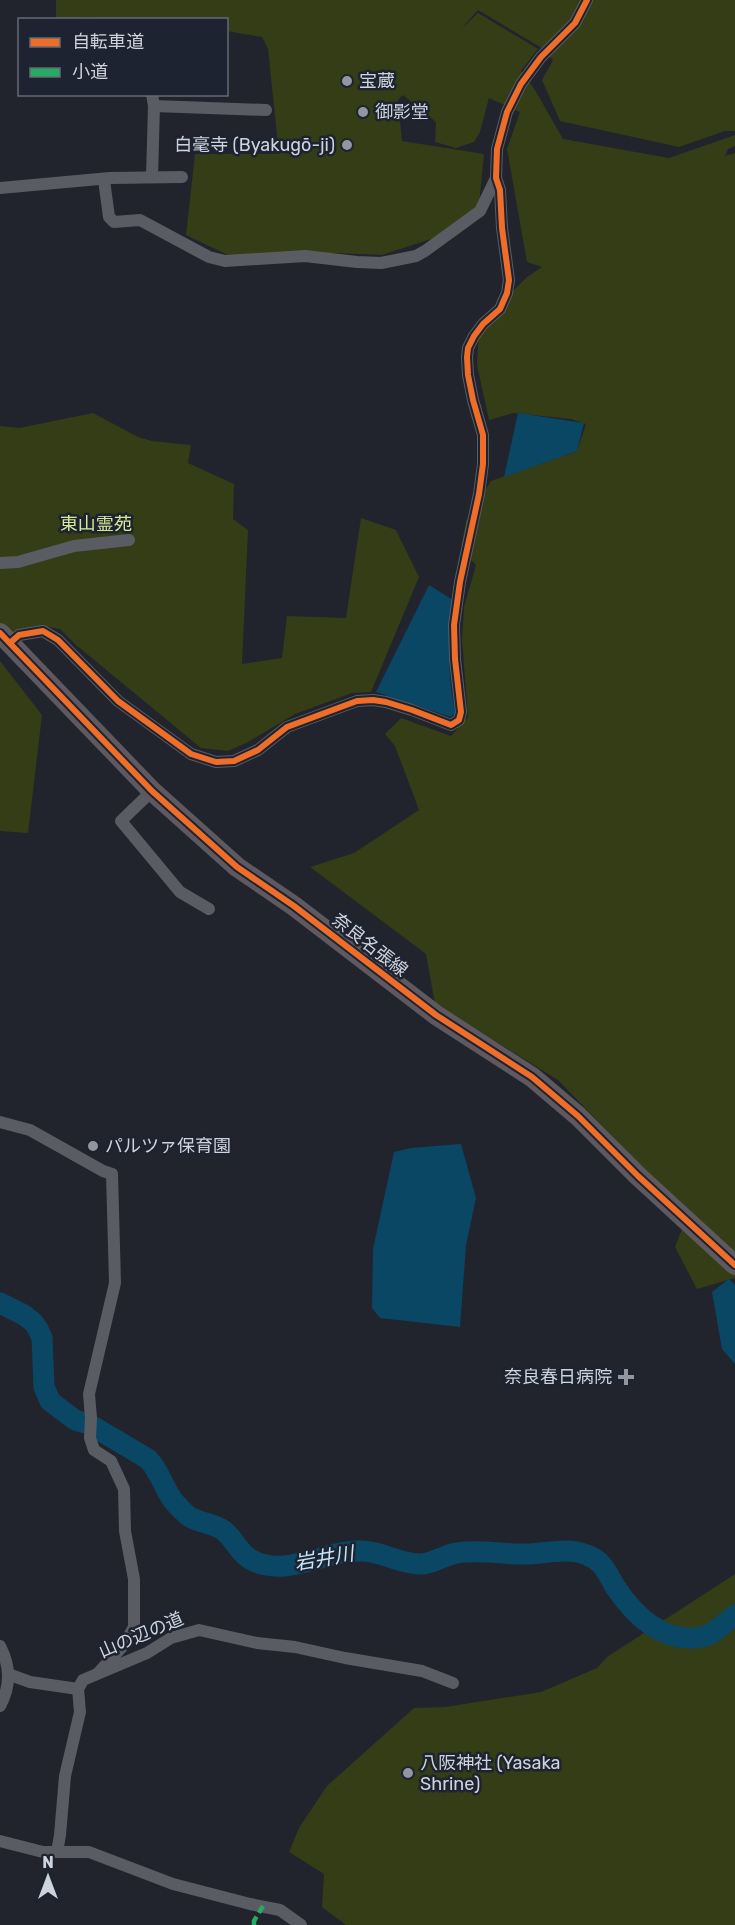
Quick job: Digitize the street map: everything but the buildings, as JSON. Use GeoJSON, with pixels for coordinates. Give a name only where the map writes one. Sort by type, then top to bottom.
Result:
{"type":"FeatureCollection","features":[{"type":"Feature","properties":{"kind":"main road","name":"奈良名張線"},"geometry":{"type":"LineString","coordinates":[[5,638],[152,790],[237,867],[294,906],[436,1015],[532,1077],[578,1116],[638,1176],[735,1266]]}},
{"type":"Feature","properties":{"kind":"street"},"geometry":{"type":"LineString","coordinates":[[104,180],[108,217],[114,222],[140,220],[209,257],[225,261],[304,256],[371,263],[416,256],[480,211],[495,177],[497,149],[504,121],[521,84],[541,57],[574,22],[587,0]]}},
{"type":"Feature","properties":{"kind":"street"},"geometry":{"type":"LineString","coordinates":[[152,177],[153,100],[266,110]]}},
{"type":"Feature","properties":{"kind":"street"},"geometry":{"type":"LineString","coordinates":[[0,188],[152,177],[182,177]]}},
{"type":"Feature","properties":{"kind":"street"},"geometry":{"type":"LineString","coordinates":[[5,638],[43,631],[57,640],[118,701],[191,754],[216,762],[234,760],[258,750],[287,727],[357,701],[386,702],[451,725],[459,720],[461,712],[454,625],[483,464],[483,435],[472,400],[468,375],[468,348],[483,324],[500,309],[507,293],[509,280],[500,190],[495,177]]}},
{"type":"Feature","properties":{"kind":"street"},"geometry":{"type":"LineString","coordinates":[[0,563],[18,562],[74,546],[129,540]]}},
{"type":"Feature","properties":{"kind":"street"},"geometry":{"type":"LineString","coordinates":[[152,790],[121,822],[180,892],[209,909]]}},
{"type":"Feature","properties":{"kind":"street","name":"山の辺の道"},"geometry":{"type":"LineString","coordinates":[[0,1122],[30,1130],[112,1174],[115,1283],[89,1394],[90,1437],[94,1450],[111,1461],[124,1489],[125,1531],[134,1579],[134,1627],[124,1645],[98,1672]]}},
{"type":"Feature","properties":{"kind":"street","name":"山の辺の道"},"geometry":{"type":"LineString","coordinates":[[98,1672],[147,1653],[171,1638],[199,1630],[257,1643],[295,1647],[345,1659],[422,1671],[453,1683]]}},
{"type":"Feature","properties":{"kind":"street"},"geometry":{"type":"LineString","coordinates":[[0,1646],[8,1661],[4,1698],[0,1706]]}},
{"type":"Feature","properties":{"kind":"street"},"geometry":{"type":"LineString","coordinates":[[57,1852],[65,1776],[80,1712],[78,1689],[83,1680],[98,1672]]}},
{"type":"Feature","properties":{"kind":"street"},"geometry":{"type":"LineString","coordinates":[[8,1674],[30,1682],[78,1689]]}},
{"type":"Feature","properties":{"kind":"street"},"geometry":{"type":"LineString","coordinates":[[0,1841],[43,1852],[89,1852],[173,1884],[280,1910],[301,1925]]}},
{"type":"Feature","properties":{"kind":"green space"},"geometry":{"type":"Polygon","coordinates":[[[56,0],[735,0],[735,131],[725,131],[679,147],[560,121],[542,80],[553,60],[540,47],[478,10],[461,29],[478,13],[538,49],[521,71],[535,90],[563,139],[669,158],[735,135],[735,146],[728,149],[725,156],[735,153],[735,1278],[697,1289],[675,1247],[688,1214],[558,1080],[435,1004],[426,954],[310,867],[354,853],[419,810],[395,746],[385,734],[401,718],[451,736],[468,717],[462,640],[464,607],[476,565],[461,549],[466,521],[491,481],[577,451],[586,424],[571,419],[513,413],[489,420],[477,365],[479,325],[527,277],[542,267],[527,262],[507,149],[520,112],[489,98],[480,132],[474,142],[456,148],[435,142],[436,122],[403,95],[398,100],[402,141],[484,154],[479,205],[434,238],[382,255],[336,253],[228,255],[186,235],[195,154],[279,154],[268,49],[262,37],[228,31],[228,18],[56,18],[56,0]]]}},
{"type":"Feature","properties":{"kind":"green space","name":"東山霊苑"},"geometry":{"type":"Polygon","coordinates":[[[93,413],[138,437],[152,441],[191,445],[188,463],[234,484],[233,519],[248,530],[242,664],[282,658],[287,616],[346,618],[361,518],[396,530],[419,577],[371,692],[352,693],[295,714],[228,751],[201,748],[76,645],[60,629],[49,627],[6,633],[0,626],[0,426],[19,428],[93,413]]]}},
{"type":"Feature","properties":{"kind":"green space"},"geometry":{"type":"Polygon","coordinates":[[[0,661],[42,715],[28,833],[0,831],[0,661]]]}},
{"type":"Feature","properties":{"kind":"green space"},"geometry":{"type":"Polygon","coordinates":[[[735,1574],[735,1925],[346,1925],[322,1907],[324,1874],[289,1852],[299,1828],[327,1786],[414,1708],[445,1707],[541,1692],[597,1668],[607,1657],[735,1574]]]}},
{"type":"Feature","properties":{"kind":"water"},"geometry":{"type":"Polygon","coordinates":[[[518,413],[584,423],[577,451],[504,477],[518,413]]]}},
{"type":"Feature","properties":{"kind":"water"},"geometry":{"type":"Polygon","coordinates":[[[429,585],[453,600],[449,656],[455,713],[451,717],[376,692],[429,585]]]}},
{"type":"Feature","properties":{"kind":"water"},"geometry":{"type":"Polygon","coordinates":[[[461,1144],[476,1198],[466,1245],[460,1327],[380,1318],[372,1308],[373,1249],[394,1152],[411,1148],[461,1144]]]}},
{"type":"Feature","properties":{"kind":"water"},"geometry":{"type":"Polygon","coordinates":[[[729,1279],[735,1285],[735,1364],[722,1349],[712,1292],[729,1279]]]}},
{"type":"Feature","properties":{"kind":"waterway","name":"岩井川"},"geometry":{"type":"LineString","coordinates":[[0,1303],[24,1315],[38,1329],[42,1338],[44,1387],[50,1401],[75,1420],[89,1424],[148,1459],[172,1499],[184,1513],[223,1530],[250,1559],[262,1564],[286,1566],[335,1554],[367,1551],[418,1564],[466,1552],[529,1554],[573,1551],[597,1561],[641,1618],[663,1632],[688,1638],[706,1636],[735,1615]]}},
{"type":"Feature","properties":{"kind":"marked path"},"geometry":{"type":"LineString","coordinates":[[254,1925],[263,1906]]}},
{"type":"Feature","properties":{"kind":"cycle path"},"geometry":{"type":"LineString","coordinates":[[10,643],[19,635],[43,631],[58,640],[118,701],[191,754],[216,762],[234,761],[258,750],[287,727],[357,701],[386,702],[451,725],[459,720],[461,712],[454,625],[483,464],[483,435],[468,375],[468,348],[483,324],[500,309],[507,293],[509,280],[500,190],[496,178],[497,149],[507,112],[521,84],[541,57],[575,23],[587,0]]}},
{"type":"Feature","properties":{"kind":"cycle path"},"geometry":{"type":"LineString","coordinates":[[0,633],[152,791],[237,867],[294,906],[436,1015],[532,1077],[578,1116],[638,1176],[735,1265]]}},
{"type":"Feature","properties":{"kind":"place","name":"宝蔵"},"geometry":{"type":"Point","coordinates":[347,81]}},
{"type":"Feature","properties":{"kind":"place","name":"御影堂"},"geometry":{"type":"Point","coordinates":[363,112]}},
{"type":"Feature","properties":{"kind":"place","name":"白毫寺 (Byakugō-ji)"},"geometry":{"type":"Point","coordinates":[347,145]}},
{"type":"Feature","properties":{"kind":"place","name":"パルツァ保育園"},"geometry":{"type":"Point","coordinates":[93,1146]}},
{"type":"Feature","properties":{"kind":"place","name":"奈良春日病院"},"geometry":{"type":"Point","coordinates":[626,1377]}},
{"type":"Feature","properties":{"kind":"place","name":"八阪神社 (Yasaka Shrine)"},"geometry":{"type":"Point","coordinates":[408,1773]}}]}
